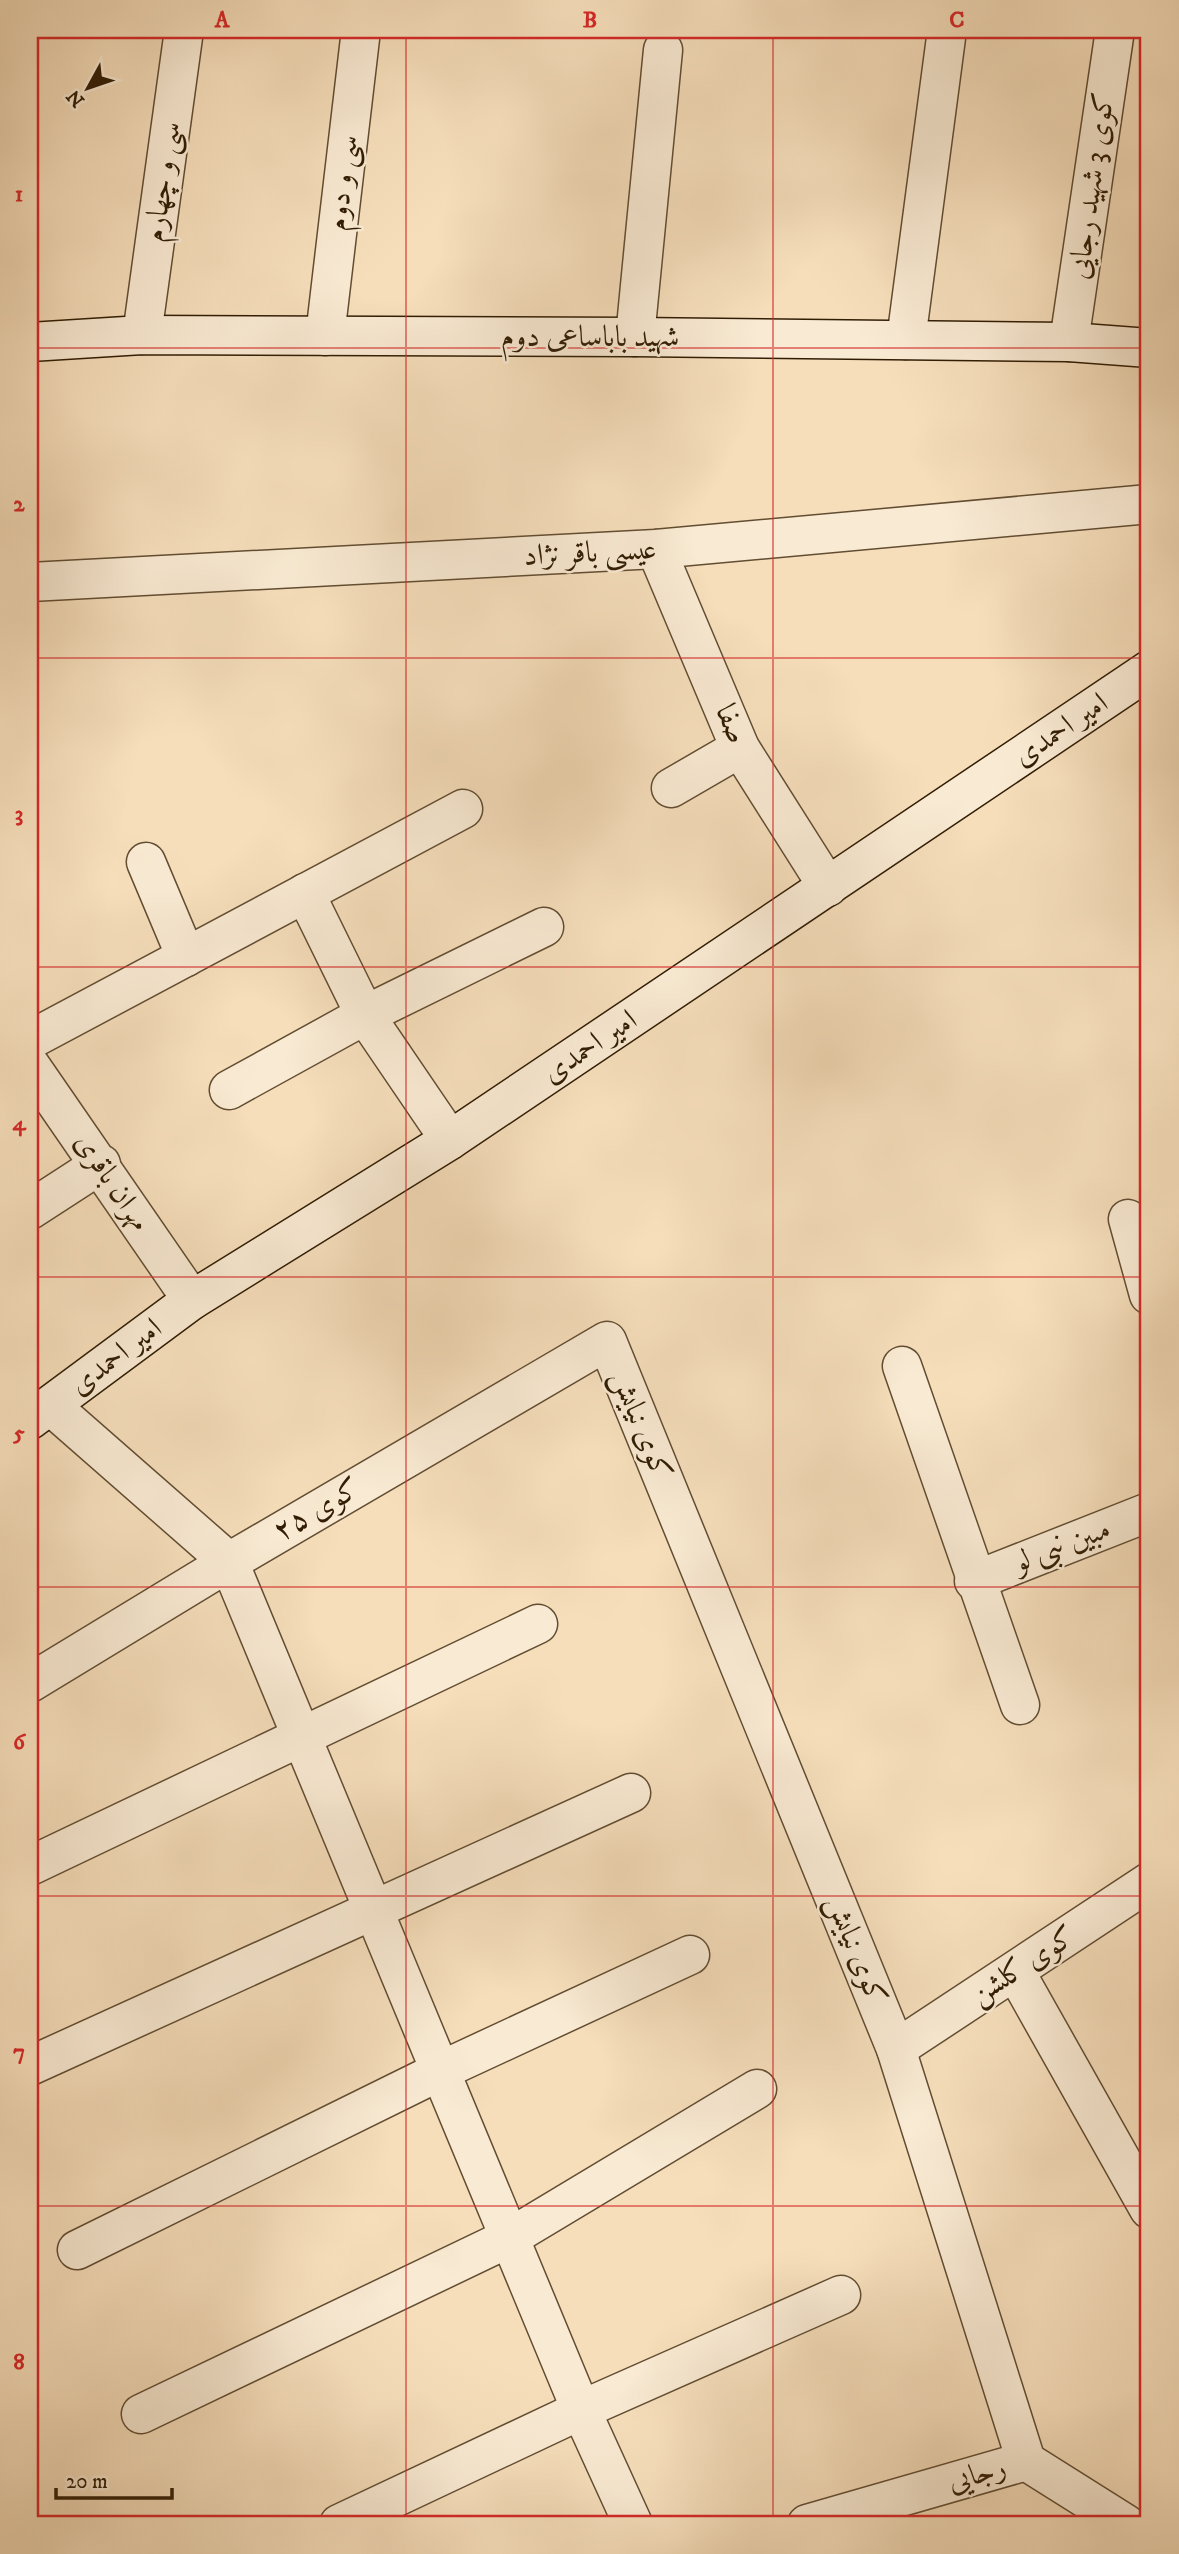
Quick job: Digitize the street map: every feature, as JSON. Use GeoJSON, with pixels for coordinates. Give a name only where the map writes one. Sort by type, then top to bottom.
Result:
{"type":"FeatureCollection","features":[{"type":"Feature","properties":{"kind":"street","name":"سی و چهارم"},"geometry":{"type":"LineString","coordinates":[[142,335],[184,30]]}},
{"type":"Feature","properties":{"kind":"street","name":"سی و دوم"},"geometry":{"type":"LineString","coordinates":[[325,337],[361,30]]}},
{"type":"Feature","properties":{"kind":"street"},"geometry":{"type":"LineString","coordinates":[[906,341],[947,30]]}},
{"type":"Feature","properties":{"kind":"street","name":"کوی 3 شهید رجایی"},"geometry":{"type":"LineString","coordinates":[[1069,342],[1115,30]]}},
{"type":"Feature","properties":{"kind":"street"},"geometry":{"type":"LineString","coordinates":[[635,337],[663,50]]}},
{"type":"Feature","properties":{"kind":"street","name":"شهید باباساعی دوم"},"geometry":{"type":"LineString","coordinates":[[30,342],[142,335],[635,337],[1069,342],[1149,348]]}},
{"type":"Feature","properties":{"kind":"street","name":"عیسی باقر نژاد"},"geometry":{"type":"LineString","coordinates":[[30,582],[656,549],[1149,504]]}},
{"type":"Feature","properties":{"kind":"street","name":"صفا"},"geometry":{"type":"LineString","coordinates":[[656,549],[740,748],[828,887]]}},
{"type":"Feature","properties":{"kind":"street","name":"امیر احمدی"},"geometry":{"type":"LineString","coordinates":[[41,1413],[192,1300],[450,1140],[1149,670]]}},
{"type":"Feature","properties":{"kind":"street"},"geometry":{"type":"LineString","coordinates":[[671,788],[740,748]]}},
{"type":"Feature","properties":{"kind":"street"},"geometry":{"type":"LineString","coordinates":[[30,1040],[463,809]]}},
{"type":"Feature","properties":{"kind":"street"},"geometry":{"type":"LineString","coordinates":[[146,862],[186,957]]}},
{"type":"Feature","properties":{"kind":"street"},"geometry":{"type":"LineString","coordinates":[[304,893],[365,1015],[450,1140]]}},
{"type":"Feature","properties":{"kind":"street"},"geometry":{"type":"LineString","coordinates":[[229,1090],[365,1015],[544,927]]}},
{"type":"Feature","properties":{"kind":"street","name":"مهران باقری"},"geometry":{"type":"LineString","coordinates":[[30,1065],[101,1164],[192,1300]]}},
{"type":"Feature","properties":{"kind":"street"},"geometry":{"type":"LineString","coordinates":[[30,1210],[101,1164]]}},
{"type":"Feature","properties":{"kind":"street"},"geometry":{"type":"LineString","coordinates":[[1128,1219],[1149,1295]]}},
{"type":"Feature","properties":{"kind":"street","name":"کوی ۲۵"},"geometry":{"type":"LineString","coordinates":[[30,1683],[229,1562],[607,1341]]}},
{"type":"Feature","properties":{"kind":"street","name":"کوی نیایش"},"geometry":{"type":"LineString","coordinates":[[607,1341],[896,2049],[1026,2461]]}},
{"type":"Feature","properties":{"kind":"street"},"geometry":{"type":"LineString","coordinates":[[902,1366],[974,1581],[1020,1705]]}},
{"type":"Feature","properties":{"kind":"street"},"geometry":{"type":"LineString","coordinates":[[41,1413],[229,1562],[581,2410],[633,2524]]}},
{"type":"Feature","properties":{"kind":"street","name":"مبین نبی لو"},"geometry":{"type":"LineString","coordinates":[[974,1581],[1149,1512]]}},
{"type":"Feature","properties":{"kind":"street"},"geometry":{"type":"LineString","coordinates":[[30,1866],[538,1624]]}},
{"type":"Feature","properties":{"kind":"street"},"geometry":{"type":"LineString","coordinates":[[30,2066],[372,1908],[631,1793]]}},
{"type":"Feature","properties":{"kind":"street","name":"کوی کلشن"},"geometry":{"type":"LineString","coordinates":[[896,2049],[1149,1882]]}},
{"type":"Feature","properties":{"kind":"street"},"geometry":{"type":"LineString","coordinates":[[77,2250],[440,2071],[690,1955]]}},
{"type":"Feature","properties":{"kind":"street"},"geometry":{"type":"LineString","coordinates":[[1015,1971],[1149,2210]]}},
{"type":"Feature","properties":{"kind":"street"},"geometry":{"type":"LineString","coordinates":[[141,2414],[509,2238],[757,2089]]}},
{"type":"Feature","properties":{"kind":"street"},"geometry":{"type":"LineString","coordinates":[[339,2524],[581,2410],[841,2295]]}},
{"type":"Feature","properties":{"kind":"street"},"geometry":{"type":"LineString","coordinates":[[1026,2461],[1126,2524]]}},
{"type":"Feature","properties":{"kind":"street","name":"رجایی"},"geometry":{"type":"LineString","coordinates":[[807,2524],[1026,2461]]}}]}
